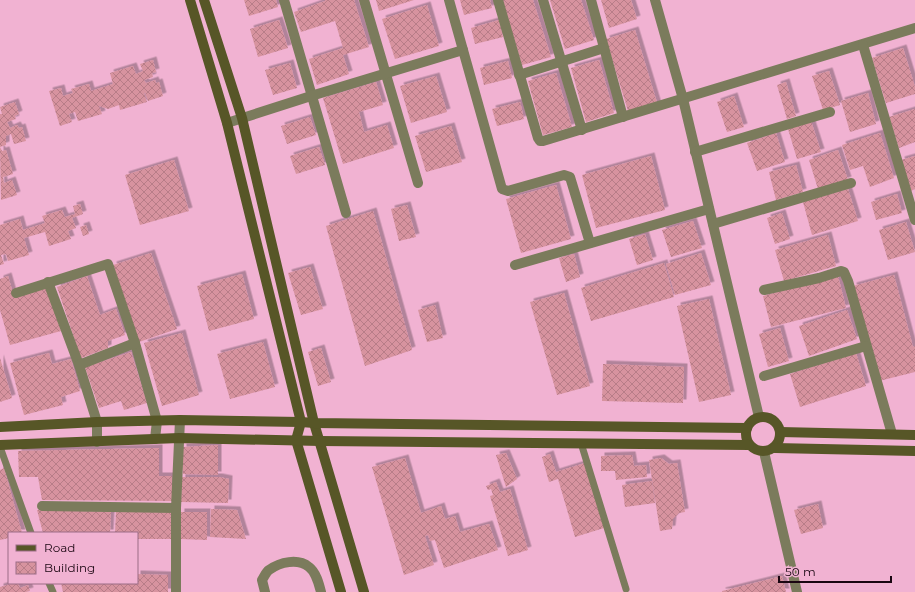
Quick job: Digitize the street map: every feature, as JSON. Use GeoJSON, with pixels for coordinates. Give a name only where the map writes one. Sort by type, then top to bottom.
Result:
{"type":"FeatureCollection","features":[{"type":"Feature","properties":{"kind":"street"},"geometry":{"type":"LineString","coordinates":[[190,0],[227,123],[301,422],[296,440],[341,592]]}},
{"type":"Feature","properties":{"kind":"street"},"geometry":{"type":"LineString","coordinates":[[204,0],[242,118],[314,423],[364,592]]}},
{"type":"Feature","properties":{"kind":"street"},"geometry":{"type":"LineString","coordinates":[[284,0],[346,213]]}},
{"type":"Feature","properties":{"kind":"street"},"geometry":{"type":"LineString","coordinates":[[364,0],[418,183]]}},
{"type":"Feature","properties":{"kind":"street"},"geometry":{"type":"LineString","coordinates":[[449,0],[502,189],[508,191],[564,175],[570,176],[590,243]]}},
{"type":"Feature","properties":{"kind":"street"},"geometry":{"type":"LineString","coordinates":[[498,0],[519,75],[540,141],[549,140],[915,28]]}},
{"type":"Feature","properties":{"kind":"street"},"geometry":{"type":"LineString","coordinates":[[543,0],[582,130]]}},
{"type":"Feature","properties":{"kind":"street"},"geometry":{"type":"LineString","coordinates":[[591,0],[623,117]]}},
{"type":"Feature","properties":{"kind":"street"},"geometry":{"type":"LineString","coordinates":[[655,0],[683,99],[760,417]]}},
{"type":"Feature","properties":{"kind":"street"},"geometry":{"type":"LineString","coordinates":[[863,44],[915,220]]}},
{"type":"Feature","properties":{"kind":"street"},"geometry":{"type":"LineString","coordinates":[[519,75],[604,48]]}},
{"type":"Feature","properties":{"kind":"street"},"geometry":{"type":"LineString","coordinates":[[227,123],[463,50]]}},
{"type":"Feature","properties":{"kind":"street"},"geometry":{"type":"LineString","coordinates":[[695,152],[830,112]]}},
{"type":"Feature","properties":{"kind":"street"},"geometry":{"type":"LineString","coordinates":[[713,224],[851,183]]}},
{"type":"Feature","properties":{"kind":"street"},"geometry":{"type":"LineString","coordinates":[[515,265],[709,209]]}},
{"type":"Feature","properties":{"kind":"street"},"geometry":{"type":"LineString","coordinates":[[16,292],[108,264],[157,420],[155,439]]}},
{"type":"Feature","properties":{"kind":"street"},"geometry":{"type":"LineString","coordinates":[[764,290],[844,272],[892,434]]}},
{"type":"Feature","properties":{"kind":"street"},"geometry":{"type":"LineString","coordinates":[[48,282],[97,422],[96,442]]}},
{"type":"Feature","properties":{"kind":"street"},"geometry":{"type":"LineString","coordinates":[[78,365],[134,343]]}},
{"type":"Feature","properties":{"kind":"street"},"geometry":{"type":"LineString","coordinates":[[764,376],[866,346]]}},
{"type":"Feature","properties":{"kind":"street"},"geometry":{"type":"LineString","coordinates":[[774,448],[780,438],[780,432],[776,422],[771,418],[760,417],[754,419],[747,428],[746,439],[749,444],[758,451],[764,452],[774,448],[915,451]]}},
{"type":"Feature","properties":{"kind":"street"},"geometry":{"type":"LineString","coordinates":[[0,427],[97,422],[180,420],[747,428]]}},
{"type":"Feature","properties":{"kind":"street"},"geometry":{"type":"LineString","coordinates":[[176,592],[176,508],[180,420]]}},
{"type":"Feature","properties":{"kind":"street"},"geometry":{"type":"LineString","coordinates":[[780,432],[915,435]]}},
{"type":"Feature","properties":{"kind":"street"},"geometry":{"type":"LineString","coordinates":[[0,446],[179,438],[320,441],[749,444]]}},
{"type":"Feature","properties":{"kind":"street"},"geometry":{"type":"LineString","coordinates":[[764,452],[797,592]]}},
{"type":"Feature","properties":{"kind":"street"},"geometry":{"type":"LineString","coordinates":[[42,506],[176,508]]}},
{"type":"Feature","properties":{"kind":"street"},"geometry":{"type":"LineString","coordinates":[[265,592],[262,580],[268,571],[282,563],[299,561],[311,567],[318,581],[320,592]]}},
{"type":"Feature","properties":{"kind":"lane"},"geometry":{"type":"LineString","coordinates":[[581,443],[626,589]]}},
{"type":"Feature","properties":{"kind":"lane"},"geometry":{"type":"LineString","coordinates":[[0,446],[31,532]]}},
{"type":"Feature","properties":{"kind":"building"},"geometry":{"type":"Polygon","coordinates":[[[244,0],[276,0],[278,7],[249,16],[244,0]]]}},
{"type":"Feature","properties":{"kind":"building"},"geometry":{"type":"Polygon","coordinates":[[[325,0],[354,0],[369,47],[343,55],[349,74],[317,85],[309,59],[343,48],[335,21],[301,32],[294,12],[325,0]]]}},
{"type":"Feature","properties":{"kind":"building"},"geometry":{"type":"Polygon","coordinates":[[[376,0],[414,0],[379,11],[376,0]]]}},
{"type":"Feature","properties":{"kind":"building"},"geometry":{"type":"Polygon","coordinates":[[[460,0],[490,0],[492,8],[464,15],[460,0]]]}},
{"type":"Feature","properties":{"kind":"building"},"geometry":{"type":"Polygon","coordinates":[[[502,0],[533,0],[551,57],[522,65],[502,0]]]}},
{"type":"Feature","properties":{"kind":"building"},"geometry":{"type":"Polygon","coordinates":[[[550,0],[581,0],[594,40],[565,49],[550,0]]]}},
{"type":"Feature","properties":{"kind":"building"},"geometry":{"type":"Polygon","coordinates":[[[601,0],[631,0],[637,19],[609,28],[601,0]]]}},
{"type":"Feature","properties":{"kind":"building"},"geometry":{"type":"Polygon","coordinates":[[[427,5],[439,46],[395,59],[382,19],[427,5]]]}},
{"type":"Feature","properties":{"kind":"building"},"geometry":{"type":"Polygon","coordinates":[[[279,20],[288,48],[258,57],[250,29],[279,20]]]}},
{"type":"Feature","properties":{"kind":"building"},"geometry":{"type":"Polygon","coordinates":[[[499,20],[503,37],[475,44],[471,28],[499,20]]]}},
{"type":"Feature","properties":{"kind":"building"},"geometry":{"type":"Polygon","coordinates":[[[635,30],[658,106],[629,114],[606,39],[635,30]]]}},
{"type":"Feature","properties":{"kind":"building"},"geometry":{"type":"Polygon","coordinates":[[[903,48],[915,87],[915,94],[886,103],[872,58],[903,48]]]}},
{"type":"Feature","properties":{"kind":"building"},"geometry":{"type":"Polygon","coordinates":[[[153,60],[156,72],[152,73],[153,77],[144,80],[146,83],[155,80],[156,83],[159,82],[163,96],[148,101],[144,93],[147,102],[120,110],[119,105],[108,109],[99,106],[102,114],[78,121],[75,112],[69,114],[72,122],[60,126],[49,91],[61,88],[63,96],[73,93],[71,89],[89,84],[91,91],[113,84],[110,73],[133,66],[136,74],[143,71],[140,64],[153,60]]]}},
{"type":"Feature","properties":{"kind":"building"},"geometry":{"type":"Polygon","coordinates":[[[599,60],[614,113],[586,122],[571,68],[599,60]]]}},
{"type":"Feature","properties":{"kind":"building"},"geometry":{"type":"Polygon","coordinates":[[[508,61],[512,78],[484,85],[480,68],[508,61]]]}},
{"type":"Feature","properties":{"kind":"building"},"geometry":{"type":"Polygon","coordinates":[[[290,63],[297,88],[273,95],[265,70],[290,63]]]}},
{"type":"Feature","properties":{"kind":"building"},"geometry":{"type":"Polygon","coordinates":[[[829,71],[840,105],[823,110],[812,76],[829,71]]]}},
{"type":"Feature","properties":{"kind":"building"},"geometry":{"type":"Polygon","coordinates":[[[556,73],[572,127],[543,135],[528,81],[556,73]]]}},
{"type":"Feature","properties":{"kind":"building"},"geometry":{"type":"Polygon","coordinates":[[[436,76],[447,112],[411,123],[400,86],[436,76]]]}},
{"type":"Feature","properties":{"kind":"building"},"geometry":{"type":"Polygon","coordinates":[[[376,82],[383,105],[359,112],[364,132],[387,125],[394,148],[343,164],[323,98],[376,82]]]}},
{"type":"Feature","properties":{"kind":"building"},"geometry":{"type":"Polygon","coordinates":[[[786,82],[796,116],[787,119],[777,85],[786,82]]]}},
{"type":"Feature","properties":{"kind":"building"},"geometry":{"type":"Polygon","coordinates":[[[868,93],[876,124],[850,132],[841,101],[868,93]]]}},
{"type":"Feature","properties":{"kind":"building"},"geometry":{"type":"Polygon","coordinates":[[[734,96],[744,127],[727,132],[717,102],[734,96]]]}},
{"type":"Feature","properties":{"kind":"building"},"geometry":{"type":"Polygon","coordinates":[[[15,102],[19,114],[15,116],[16,119],[7,122],[10,128],[17,125],[19,128],[22,127],[26,141],[14,144],[11,134],[6,136],[6,145],[0,147],[0,114],[2,114],[0,107],[15,102]]]}},
{"type":"Feature","properties":{"kind":"building"},"geometry":{"type":"Polygon","coordinates":[[[520,102],[524,119],[497,126],[492,109],[520,102]]]}},
{"type":"Feature","properties":{"kind":"building"},"geometry":{"type":"Polygon","coordinates":[[[915,109],[915,142],[899,148],[889,117],[915,109]]]}},
{"type":"Feature","properties":{"kind":"building"},"geometry":{"type":"Polygon","coordinates":[[[310,117],[316,135],[287,144],[281,126],[310,117]]]}},
{"type":"Feature","properties":{"kind":"building"},"geometry":{"type":"Polygon","coordinates":[[[811,121],[821,152],[797,159],[788,129],[811,121]]]}},
{"type":"Feature","properties":{"kind":"building"},"geometry":{"type":"Polygon","coordinates":[[[451,126],[462,162],[426,172],[415,136],[451,126]]]}},
{"type":"Feature","properties":{"kind":"building"},"geometry":{"type":"Polygon","coordinates":[[[776,133],[785,162],[757,171],[747,143],[776,133]]]}},
{"type":"Feature","properties":{"kind":"building"},"geometry":{"type":"Polygon","coordinates":[[[880,133],[894,178],[870,187],[863,166],[850,170],[842,145],[880,133]]]}},
{"type":"Feature","properties":{"kind":"building"},"geometry":{"type":"Polygon","coordinates":[[[0,147],[2,151],[6,150],[13,174],[3,177],[4,183],[12,180],[17,195],[1,200],[0,147]]]}},
{"type":"Feature","properties":{"kind":"building"},"geometry":{"type":"Polygon","coordinates":[[[319,147],[325,165],[296,174],[290,156],[319,147]]]}},
{"type":"Feature","properties":{"kind":"building"},"geometry":{"type":"Polygon","coordinates":[[[838,150],[848,180],[818,189],[809,160],[838,150]]]}},
{"type":"Feature","properties":{"kind":"building"},"geometry":{"type":"Polygon","coordinates":[[[651,156],[665,210],[596,228],[582,175],[651,156]]]}},
{"type":"Feature","properties":{"kind":"building"},"geometry":{"type":"Polygon","coordinates":[[[915,156],[915,189],[911,191],[901,160],[915,156]]]}},
{"type":"Feature","properties":{"kind":"building"},"geometry":{"type":"Polygon","coordinates":[[[174,160],[189,211],[140,225],[125,175],[174,160]]]}},
{"type":"Feature","properties":{"kind":"building"},"geometry":{"type":"Polygon","coordinates":[[[796,165],[803,192],[776,200],[769,172],[796,165]]]}},
{"type":"Feature","properties":{"kind":"building"},"geometry":{"type":"Polygon","coordinates":[[[556,185],[571,239],[521,253],[506,199],[556,185]]]}},
{"type":"Feature","properties":{"kind":"building"},"geometry":{"type":"Polygon","coordinates":[[[848,189],[858,221],[812,235],[803,202],[848,189]]]}},
{"type":"Feature","properties":{"kind":"building"},"geometry":{"type":"Polygon","coordinates":[[[897,194],[902,213],[876,220],[871,202],[897,194]]]}},
{"type":"Feature","properties":{"kind":"building"},"geometry":{"type":"Polygon","coordinates":[[[80,204],[83,214],[72,218],[76,228],[68,231],[71,239],[49,246],[45,232],[24,238],[29,255],[8,261],[6,254],[1,255],[4,264],[0,265],[0,225],[20,219],[23,230],[45,223],[42,216],[62,210],[65,217],[75,214],[73,206],[80,204]]]}},
{"type":"Feature","properties":{"kind":"building"},"geometry":{"type":"Polygon","coordinates":[[[407,205],[416,237],[399,241],[391,209],[407,205]]]}},
{"type":"Feature","properties":{"kind":"building"},"geometry":{"type":"Polygon","coordinates":[[[373,211],[412,350],[365,366],[326,226],[373,211]]]}},
{"type":"Feature","properties":{"kind":"building"},"geometry":{"type":"Polygon","coordinates":[[[782,213],[790,239],[775,244],[767,218],[782,213]]]}},
{"type":"Feature","properties":{"kind":"building"},"geometry":{"type":"Polygon","coordinates":[[[693,221],[702,248],[671,257],[662,230],[693,221]]]}},
{"type":"Feature","properties":{"kind":"building"},"geometry":{"type":"Polygon","coordinates":[[[906,222],[915,252],[888,260],[879,230],[906,222]]]}},
{"type":"Feature","properties":{"kind":"building"},"geometry":{"type":"Polygon","coordinates":[[[86,225],[89,234],[83,236],[80,227],[86,225]]]}},
{"type":"Feature","properties":{"kind":"building"},"geometry":{"type":"Polygon","coordinates":[[[645,234],[653,260],[637,265],[629,239],[645,234]]]}},
{"type":"Feature","properties":{"kind":"building"},"geometry":{"type":"Polygon","coordinates":[[[828,235],[836,266],[784,281],[775,250],[828,235]]]}},
{"type":"Feature","properties":{"kind":"building"},"geometry":{"type":"Polygon","coordinates":[[[151,253],[177,329],[139,342],[113,265],[151,253]]]}},
{"type":"Feature","properties":{"kind":"building"},"geometry":{"type":"Polygon","coordinates":[[[701,253],[711,285],[675,295],[666,264],[701,253]]]}},
{"type":"Feature","properties":{"kind":"building"},"geometry":{"type":"Polygon","coordinates":[[[574,254],[580,277],[566,282],[559,258],[574,254]]]}},
{"type":"Feature","properties":{"kind":"building"},"geometry":{"type":"Polygon","coordinates":[[[664,263],[674,297],[591,321],[581,288],[664,263]]]}},
{"type":"Feature","properties":{"kind":"building"},"geometry":{"type":"Polygon","coordinates":[[[310,267],[323,309],[301,315],[288,273],[310,267]]]}},
{"type":"Feature","properties":{"kind":"building"},"geometry":{"type":"Polygon","coordinates":[[[242,274],[254,319],[209,331],[197,286],[242,274]]]}},
{"type":"Feature","properties":{"kind":"building"},"geometry":{"type":"Polygon","coordinates":[[[894,275],[913,347],[915,346],[915,372],[879,381],[853,286],[894,275]]]}},
{"type":"Feature","properties":{"kind":"building"},"geometry":{"type":"Polygon","coordinates":[[[8,276],[14,297],[46,287],[61,331],[10,345],[0,310],[0,279],[8,276]]]}},
{"type":"Feature","properties":{"kind":"building"},"geometry":{"type":"Polygon","coordinates":[[[87,276],[100,315],[116,309],[125,335],[108,341],[108,348],[81,358],[57,287],[87,276]]]}},
{"type":"Feature","properties":{"kind":"building"},"geometry":{"type":"Polygon","coordinates":[[[838,276],[846,308],[771,327],[763,296],[838,276]]]}},
{"type":"Feature","properties":{"kind":"building"},"geometry":{"type":"Polygon","coordinates":[[[564,293],[590,386],[557,395],[530,302],[564,293]]]}},
{"type":"Feature","properties":{"kind":"building"},"geometry":{"type":"Polygon","coordinates":[[[709,299],[731,395],[699,402],[677,306],[709,299]]]}},
{"type":"Feature","properties":{"kind":"building"},"geometry":{"type":"Polygon","coordinates":[[[435,305],[443,338],[427,342],[418,310],[435,305]]]}},
{"type":"Feature","properties":{"kind":"building"},"geometry":{"type":"Polygon","coordinates":[[[847,310],[857,339],[809,356],[799,326],[847,310]]]}},
{"type":"Feature","properties":{"kind":"building"},"geometry":{"type":"Polygon","coordinates":[[[780,328],[789,361],[768,367],[759,334],[780,328]]]}},
{"type":"Feature","properties":{"kind":"building"},"geometry":{"type":"Polygon","coordinates":[[[182,333],[199,395],[162,406],[144,343],[182,333]]]}},
{"type":"Feature","properties":{"kind":"building"},"geometry":{"type":"Polygon","coordinates":[[[263,342],[275,387],[230,399],[217,354],[263,342]]]}},
{"type":"Feature","properties":{"kind":"building"},"geometry":{"type":"Polygon","coordinates":[[[321,348],[331,382],[318,386],[308,352],[321,348]]]}},
{"type":"Feature","properties":{"kind":"building"},"geometry":{"type":"Polygon","coordinates":[[[131,352],[147,403],[124,410],[121,401],[99,408],[85,367],[131,352]]]}},
{"type":"Feature","properties":{"kind":"building"},"geometry":{"type":"Polygon","coordinates":[[[49,353],[52,364],[71,359],[80,391],[61,397],[63,405],[24,415],[10,363],[49,353]]]}},
{"type":"Feature","properties":{"kind":"building"},"geometry":{"type":"Polygon","coordinates":[[[856,353],[866,386],[800,407],[790,374],[856,353]]]}},
{"type":"Feature","properties":{"kind":"building"},"geometry":{"type":"Polygon","coordinates":[[[0,358],[12,398],[0,402],[0,358]]]}},
{"type":"Feature","properties":{"kind":"building"},"geometry":{"type":"Polygon","coordinates":[[[603,364],[684,367],[683,403],[602,401],[603,364]]]}},
{"type":"Feature","properties":{"kind":"building"},"geometry":{"type":"Polygon","coordinates":[[[218,445],[218,475],[183,474],[183,447],[218,445]]]}},
{"type":"Feature","properties":{"kind":"building"},"geometry":{"type":"Polygon","coordinates":[[[159,448],[159,476],[172,476],[172,501],[42,500],[38,477],[19,477],[18,451],[159,448]]]}},
{"type":"Feature","properties":{"kind":"building"},"geometry":{"type":"Polygon","coordinates":[[[506,453],[517,479],[506,487],[496,455],[506,453]]]}},
{"type":"Feature","properties":{"kind":"building"},"geometry":{"type":"Polygon","coordinates":[[[550,454],[556,472],[585,463],[604,528],[575,537],[558,479],[549,482],[542,457],[550,454]]]}},
{"type":"Feature","properties":{"kind":"building"},"geometry":{"type":"Polygon","coordinates":[[[632,455],[634,466],[646,465],[647,477],[616,480],[615,471],[601,471],[601,456],[632,455]]]}},
{"type":"Feature","properties":{"kind":"building"},"geometry":{"type":"Polygon","coordinates":[[[405,458],[421,513],[441,506],[445,519],[455,516],[460,532],[489,524],[498,550],[444,568],[435,540],[430,541],[428,535],[425,536],[434,565],[404,575],[372,467],[405,458]]]}},
{"type":"Feature","properties":{"kind":"building"},"geometry":{"type":"Polygon","coordinates":[[[661,458],[669,464],[677,463],[685,512],[679,513],[673,519],[672,529],[660,531],[649,460],[661,458]]]}},
{"type":"Feature","properties":{"kind":"building"},"geometry":{"type":"Polygon","coordinates":[[[4,468],[22,532],[8,532],[8,538],[0,540],[0,470],[4,468]]]}},
{"type":"Feature","properties":{"kind":"building"},"geometry":{"type":"Polygon","coordinates":[[[182,477],[219,477],[229,479],[228,503],[181,502],[182,477]]]}},
{"type":"Feature","properties":{"kind":"building"},"geometry":{"type":"Polygon","coordinates":[[[652,481],[655,503],[625,507],[622,485],[652,481]]]}},
{"type":"Feature","properties":{"kind":"building"},"geometry":{"type":"Polygon","coordinates":[[[496,482],[500,492],[510,489],[528,550],[508,556],[490,496],[493,495],[491,489],[488,490],[486,486],[496,482]]]}},
{"type":"Feature","properties":{"kind":"building"},"geometry":{"type":"Polygon","coordinates":[[[818,504],[823,528],[801,534],[794,510],[818,504]]]}},
{"type":"Feature","properties":{"kind":"building"},"geometry":{"type":"Polygon","coordinates":[[[211,509],[237,510],[246,539],[210,537],[211,509]]]}},
{"type":"Feature","properties":{"kind":"building"},"geometry":{"type":"Polygon","coordinates":[[[37,510],[111,512],[110,532],[43,532],[37,510]]]}},
{"type":"Feature","properties":{"kind":"building"},"geometry":{"type":"Polygon","coordinates":[[[116,510],[172,512],[171,539],[138,539],[138,532],[115,532],[116,510]]]}},
{"type":"Feature","properties":{"kind":"building"},"geometry":{"type":"Polygon","coordinates":[[[181,512],[207,512],[207,540],[180,539],[181,512]]]}},
{"type":"Feature","properties":{"kind":"building"},"geometry":{"type":"Polygon","coordinates":[[[138,574],[168,575],[168,592],[63,592],[61,584],[138,584],[138,574]]]}},
{"type":"Feature","properties":{"kind":"building"},"geometry":{"type":"Polygon","coordinates":[[[782,576],[786,592],[722,592],[722,591],[782,576]]]}},
{"type":"Feature","properties":{"kind":"building"},"geometry":{"type":"Polygon","coordinates":[[[10,584],[18,584],[20,588],[28,585],[30,591],[0,592],[0,587],[10,584]]]}}]}
